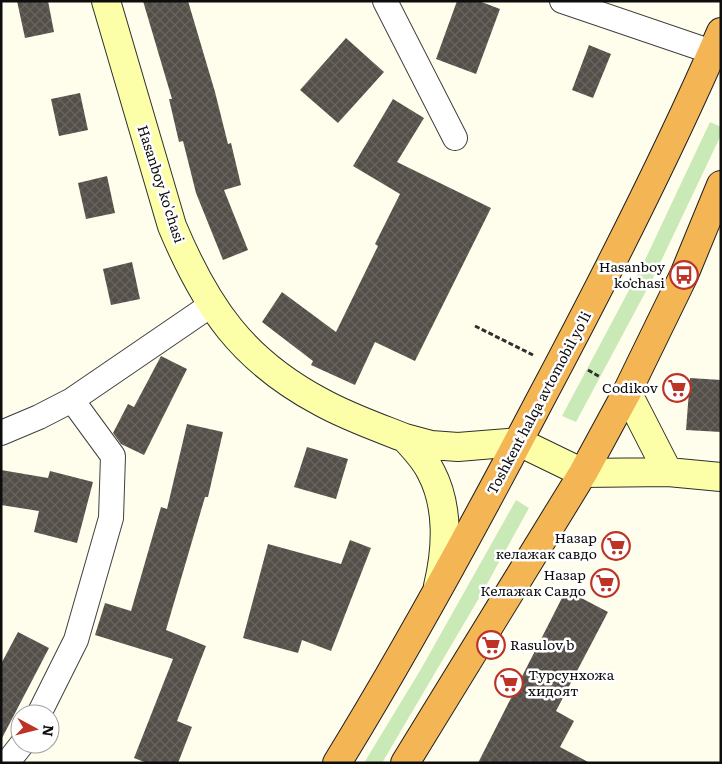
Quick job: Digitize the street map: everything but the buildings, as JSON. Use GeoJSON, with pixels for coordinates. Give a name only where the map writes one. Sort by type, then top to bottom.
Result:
{"type":"FeatureCollection","features":[{"type":"Feature","properties":{"kind":"highway","name":"Toshkent halqa avtomobil yo'li"},"geometry":{"type":"LineString","coordinates":[[337,763],[435,597],[519,442],[610,270],[714,60]]}},
{"type":"Feature","properties":{"kind":"highway"},"geometry":{"type":"LineString","coordinates":[[405,763],[583,473],[627,392],[684,275],[721,185]]}},
{"type":"Feature","properties":{"kind":"main road","name":"Hasanboy ko'chasi"},"geometry":{"type":"LineString","coordinates":[[106,1],[172,226],[190,267],[211,305],[237,338],[268,367],[304,393],[334,409],[405,438],[431,445],[458,447],[519,442]]}},
{"type":"Feature","properties":{"kind":"main road"},"geometry":{"type":"LineString","coordinates":[[627,392],[668,472]]}},
{"type":"Feature","properties":{"kind":"main road","name":"Hasanboy ko'chasi"},"geometry":{"type":"LineString","coordinates":[[405,438],[420,454],[431,471],[443,508],[444,552],[435,597]]}},
{"type":"Feature","properties":{"kind":"main road"},"geometry":{"type":"LineString","coordinates":[[519,442],[583,473],[668,472],[721,476]]}},
{"type":"Feature","properties":{"kind":"street"},"geometry":{"type":"LineString","coordinates":[[385,1],[455,138]]}},
{"type":"Feature","properties":{"kind":"street"},"geometry":{"type":"LineString","coordinates":[[562,1],[714,60]]}},
{"type":"Feature","properties":{"kind":"street"},"geometry":{"type":"LineString","coordinates":[[1,434],[72,400],[211,305]]}},
{"type":"Feature","properties":{"kind":"street"},"geometry":{"type":"LineString","coordinates":[[44,704],[76,640],[111,518],[113,456],[72,400]]}},
{"type":"Feature","properties":{"kind":"path"},"geometry":{"type":"LineString","coordinates":[[475,326],[534,355]]}},
{"type":"Feature","properties":{"kind":"path"},"geometry":{"type":"LineString","coordinates":[[588,370],[600,377]]}},
{"type":"Feature","properties":{"kind":"green space"},"geometry":{"type":"Polygon","coordinates":[[[710,122],[721,127],[721,135],[653,278],[576,422],[562,416],[645,260],[710,122]]]}},
{"type":"Feature","properties":{"kind":"green space"},"geometry":{"type":"Polygon","coordinates":[[[516,500],[529,508],[482,593],[382,763],[364,763],[421,669],[516,500]]]}},
{"type":"Feature","properties":{"kind":"place","name":"Hasanboy koʻchasi"},"geometry":{"type":"Point","coordinates":[684,275]}},
{"type":"Feature","properties":{"kind":"place","name":"Codikov"},"geometry":{"type":"Point","coordinates":[677,388]}},
{"type":"Feature","properties":{"kind":"place","name":"Назар келажак савдо"},"geometry":{"type":"Point","coordinates":[616,546]}},
{"type":"Feature","properties":{"kind":"place","name":"Назар Келажак Савдо"},"geometry":{"type":"Point","coordinates":[605,583]}},
{"type":"Feature","properties":{"kind":"place","name":"Rasulov b"},"geometry":{"type":"Point","coordinates":[491,645]}},
{"type":"Feature","properties":{"kind":"place","name":"Турсунхожа хидоят"},"geometry":{"type":"Point","coordinates":[509,683]}}]}
